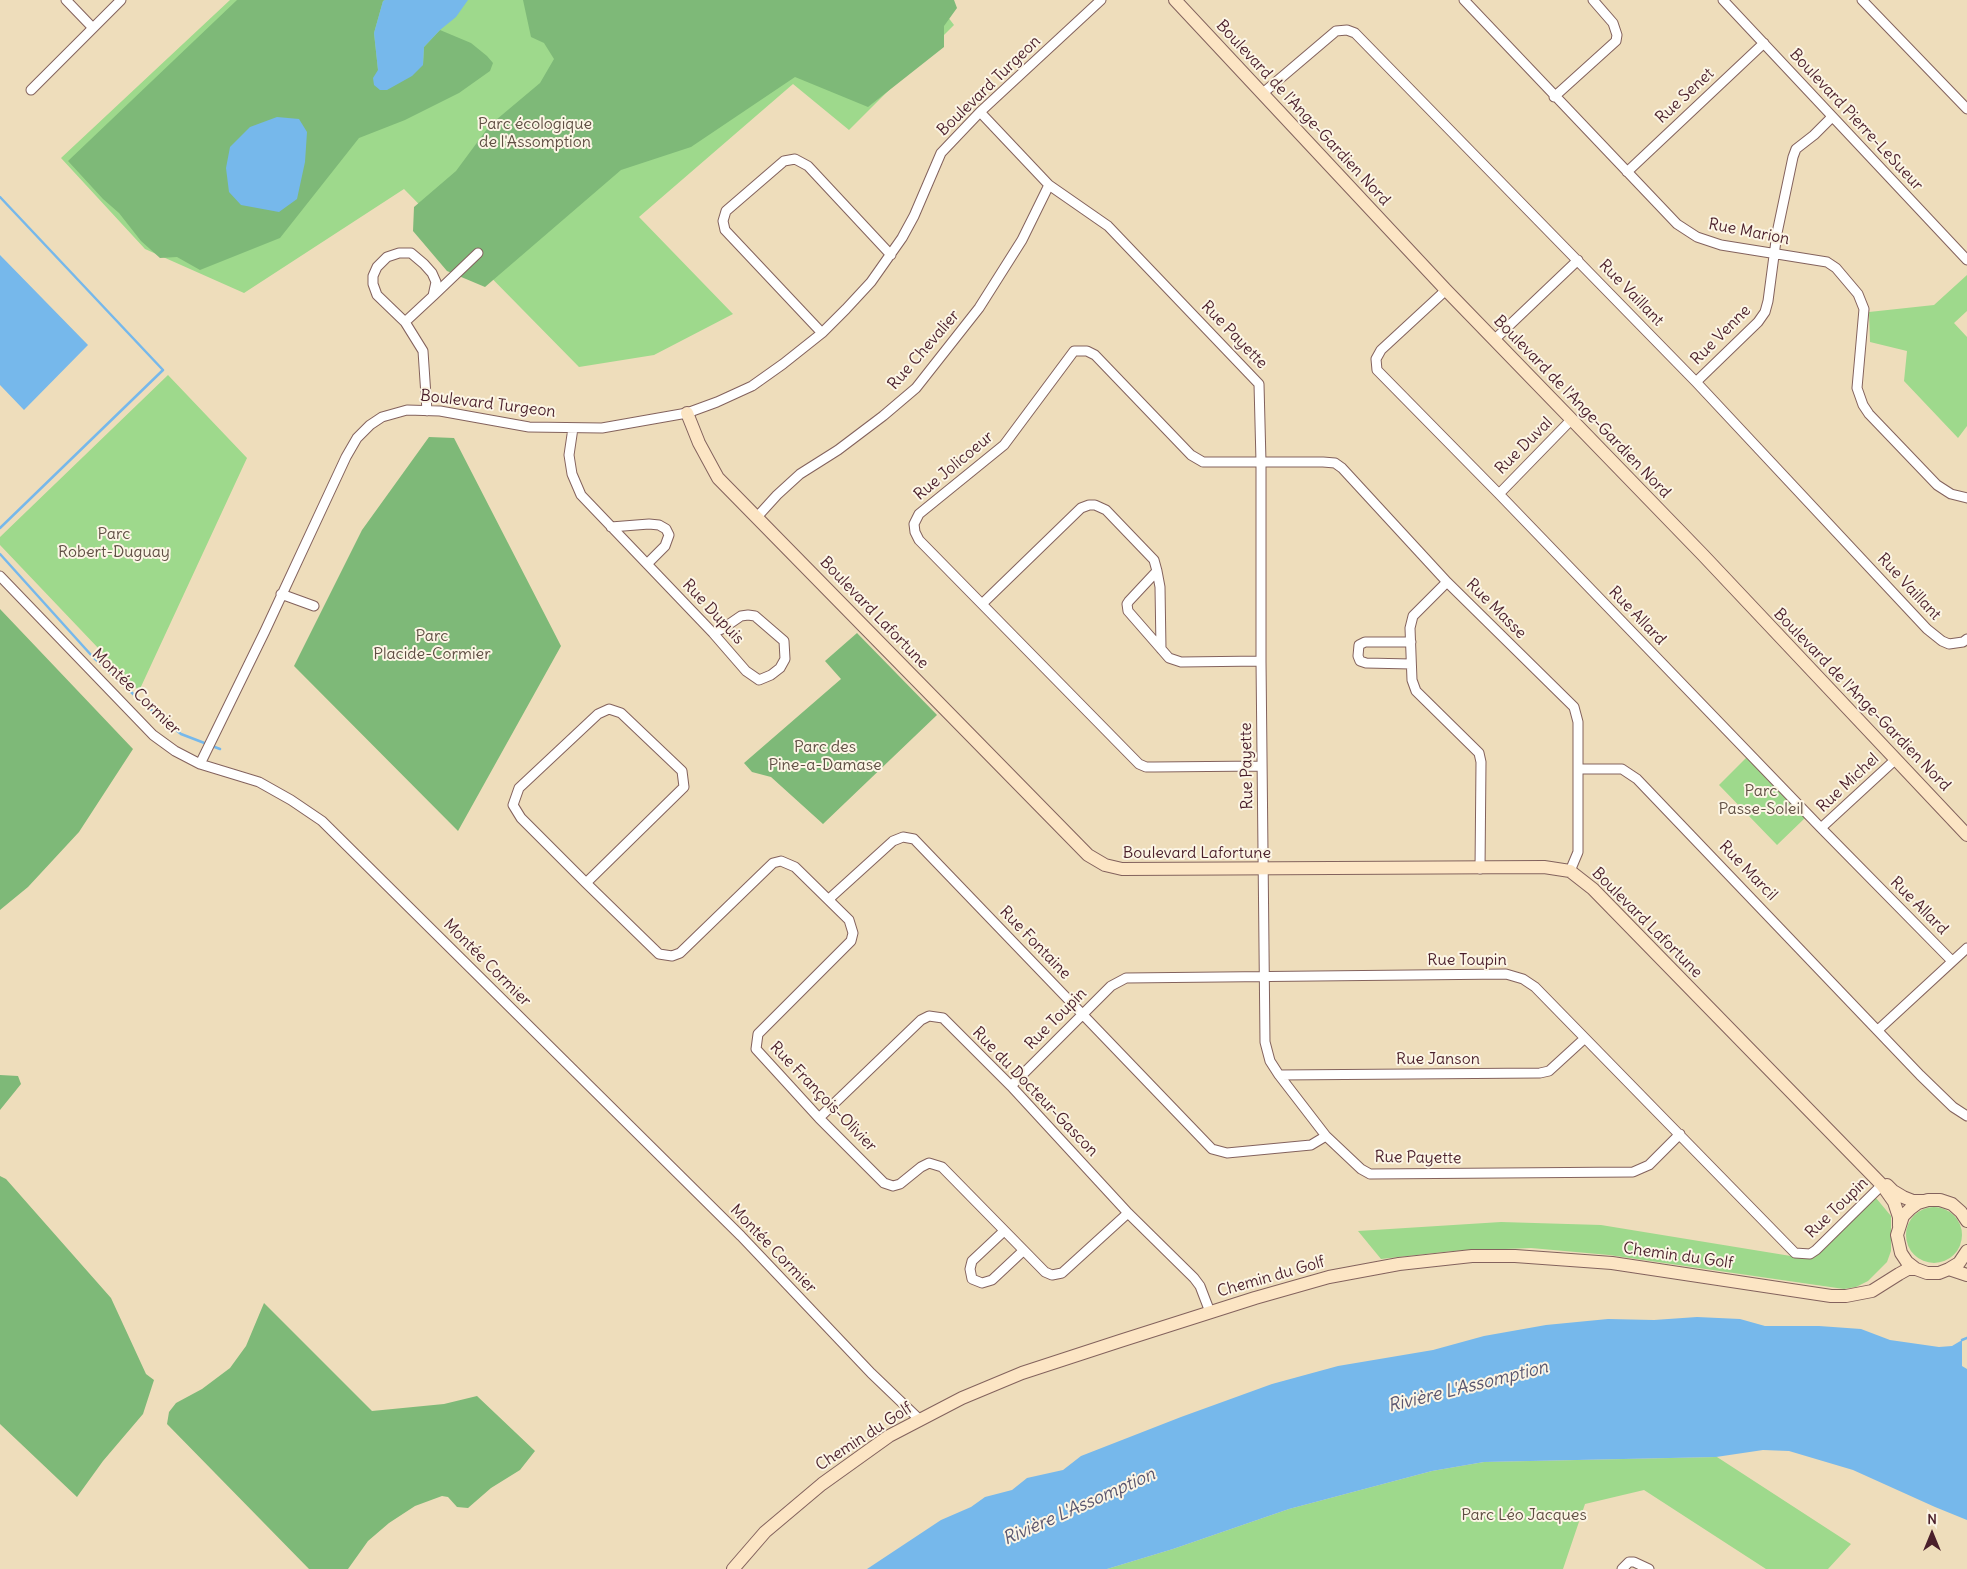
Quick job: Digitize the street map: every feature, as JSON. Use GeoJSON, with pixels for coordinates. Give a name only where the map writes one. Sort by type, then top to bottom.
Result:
{"type":"FeatureCollection","features":[{"type":"Feature","properties":{"kind":"street"},"geometry":{"type":"LineString","coordinates":[[66,0],[92,27]]}},
{"type":"Feature","properties":{"kind":"street"},"geometry":{"type":"LineString","coordinates":[[31,90],[121,0]]}},
{"type":"Feature","properties":{"kind":"street","name":"Boulevard Turgeon"},"geometry":{"type":"LineString","coordinates":[[200,764],[346,457],[357,438],[370,425],[382,417],[407,410],[440,411],[530,427],[602,428],[687,413],[752,386],[822,333],[865,289],[891,256],[914,216],[941,153],[980,112],[1101,0]]}},
{"type":"Feature","properties":{"kind":"street","name":"Boulevard de l'Ange-Gardien Nord"},"geometry":{"type":"LineString","coordinates":[[1175,0],[1446,290],[1495,339],[1967,835]]}},
{"type":"Feature","properties":{"kind":"street","name":"Rue Marion"},"geometry":{"type":"LineString","coordinates":[[1464,0],[1554,97],[1677,224],[1688,232],[1721,245],[1827,262],[1836,268],[1854,288],[1864,309],[1857,388],[1863,405],[1869,414],[1937,485],[1950,494],[1967,498]]}},
{"type":"Feature","properties":{"kind":"street"},"geometry":{"type":"LineString","coordinates":[[1554,97],[1616,41],[1617,35],[1613,23],[1593,0]]}},
{"type":"Feature","properties":{"kind":"street","name":"Boulevard Pierre-LeSueur"},"geometry":{"type":"LineString","coordinates":[[1723,0],[1967,260]]}},
{"type":"Feature","properties":{"kind":"street"},"geometry":{"type":"LineString","coordinates":[[1862,0],[1967,109]]}},
{"type":"Feature","properties":{"kind":"street","name":"Rue Vaillant"},"geometry":{"type":"LineString","coordinates":[[1263,93],[1336,31],[1347,30],[1355,34],[1696,382],[1927,630],[1949,644],[1963,642],[1967,639]]}},
{"type":"Feature","properties":{"kind":"street","name":"Rue Senet"},"geometry":{"type":"LineString","coordinates":[[1627,172],[1764,43]]}},
{"type":"Feature","properties":{"kind":"street","name":"Rue Payette"},"geometry":{"type":"LineString","coordinates":[[980,112],[1049,186],[1108,226],[1259,384],[1266,1052],[1279,1075],[1326,1136],[1361,1169],[1370,1174],[1633,1172],[1649,1166],[1680,1134]]}},
{"type":"Feature","properties":{"kind":"street","name":"Rue Venne"},"geometry":{"type":"LineString","coordinates":[[1696,382],[1758,322],[1765,312],[1774,253],[1793,157],[1796,149],[1832,117]]}},
{"type":"Feature","properties":{"kind":"street"},"geometry":{"type":"LineString","coordinates":[[822,333],[725,230],[723,221],[726,211],[784,160],[795,159],[808,166],[891,256]]}},
{"type":"Feature","properties":{"kind":"street","name":"Rue Chevalier"},"geometry":{"type":"LineString","coordinates":[[757,517],[800,474],[838,450],[884,416],[916,388],[980,308],[1022,240],[1049,186]]}},
{"type":"Feature","properties":{"kind":"street"},"geometry":{"type":"LineString","coordinates":[[427,411],[423,351],[405,322],[377,295],[373,284],[373,276],[377,267],[387,257],[399,253],[411,253],[432,273],[436,282],[433,296]]}},
{"type":"Feature","properties":{"kind":"street"},"geometry":{"type":"LineString","coordinates":[[405,322],[478,253]]}},
{"type":"Feature","properties":{"kind":"street"},"geometry":{"type":"LineString","coordinates":[[1495,339],[1578,260]]}},
{"type":"Feature","properties":{"kind":"street","name":"Rue Allard"},"geometry":{"type":"LineString","coordinates":[[1446,290],[1380,350],[1376,359],[1377,370],[1952,961]]}},
{"type":"Feature","properties":{"kind":"street","name":"Rue Jolicoeur"},"geometry":{"type":"LineString","coordinates":[[1261,462],[1203,462],[1197,460],[1095,355],[1087,350],[1074,351],[1004,445],[920,514],[914,524],[919,540],[1139,764],[1146,767],[1262,766]]}},
{"type":"Feature","properties":{"kind":"street","name":"Boulevard Lafortune"},"geometry":{"type":"LineString","coordinates":[[687,413],[699,443],[718,478],[1088,855],[1105,865],[1122,869],[1480,869],[1544,867],[1570,871],[1593,889],[1882,1184],[1894,1202],[1899,1226],[1898,1244],[1901,1253]]}},
{"type":"Feature","properties":{"kind":"street","name":"Rue Duval"},"geometry":{"type":"LineString","coordinates":[[1499,494],[1571,420]]}},
{"type":"Feature","properties":{"kind":"street","name":"Rue Dupuis"},"geometry":{"type":"LineString","coordinates":[[573,428],[569,455],[572,474],[581,495],[746,670],[759,680],[771,675],[780,668],[785,659],[784,641],[755,616],[741,616],[713,633]]}},
{"type":"Feature","properties":{"kind":"street","name":"Rue Masse"},"geometry":{"type":"LineString","coordinates":[[1261,462],[1323,462],[1335,463],[1342,468],[1447,582],[1574,707],[1578,722],[1578,852],[1570,871]]}},
{"type":"Feature","properties":{"kind":"street"},"geometry":{"type":"LineString","coordinates":[[982,604],[1081,508],[1095,505],[1106,510],[1154,560],[1160,587],[1161,649]]}},
{"type":"Feature","properties":{"kind":"street"},"geometry":{"type":"LineString","coordinates":[[611,527],[659,524],[666,529],[669,535],[665,546],[647,564]]}},
{"type":"Feature","properties":{"kind":"street"},"geometry":{"type":"LineString","coordinates":[[1157,571],[1127,604],[1130,615],[1173,661],[1261,661]]}},
{"type":"Feature","properties":{"kind":"street","name":"Montée Cormier"},"geometry":{"type":"LineString","coordinates":[[0,576],[148,730],[175,751],[200,764],[258,782],[291,800],[322,821],[741,1236],[872,1373],[919,1419]]}},
{"type":"Feature","properties":{"kind":"street"},"geometry":{"type":"LineString","coordinates":[[1447,582],[1414,616],[1410,628],[1412,680],[1416,691],[1479,753],[1480,869]]}},
{"type":"Feature","properties":{"kind":"street"},"geometry":{"type":"LineString","coordinates":[[281,594],[314,606]]}},
{"type":"Feature","properties":{"kind":"street"},"geometry":{"type":"LineString","coordinates":[[1411,642],[1366,642],[1359,645],[1358,656],[1360,661],[1366,663],[1411,664]]}},
{"type":"Feature","properties":{"kind":"street","name":"Rue François-Olivier"},"geometry":{"type":"LineString","coordinates":[[586,884],[684,787],[682,771],[621,713],[609,709],[598,714],[519,788],[513,805],[521,818],[586,884],[659,954],[672,956],[680,953],[773,863],[782,861],[795,867],[829,899],[849,920],[853,933],[851,941],[758,1034],[756,1049],[819,1118],[884,1183],[893,1186],[900,1184],[929,1163],[942,1167],[1023,1251],[1045,1272],[1052,1275],[1062,1273],[1128,1212]]}},
{"type":"Feature","properties":{"kind":"street","name":"Rue Michel"},"geometry":{"type":"LineString","coordinates":[[1821,828],[1896,759]]}},
{"type":"Feature","properties":{"kind":"street","name":"Rue Marcil"},"geometry":{"type":"LineString","coordinates":[[1579,769],[1622,769],[1638,778],[1920,1075],[1954,1107],[1967,1116]]}},
{"type":"Feature","properties":{"kind":"street","name":"Rue Fontaine"},"geometry":{"type":"LineString","coordinates":[[829,899],[893,841],[903,837],[914,839],[1212,1149],[1227,1153],[1311,1146],[1326,1136]]}},
{"type":"Feature","properties":{"kind":"street"},"geometry":{"type":"LineString","coordinates":[[1878,1030],[1967,948]]}},
{"type":"Feature","properties":{"kind":"street","name":"Rue Toupin"},"geometry":{"type":"LineString","coordinates":[[1011,1086],[1111,986],[1126,978],[1506,974],[1523,979],[1535,988],[1795,1253],[1810,1254],[1816,1250],[1882,1184]]}},
{"type":"Feature","properties":{"kind":"street","name":"Rue du Docteur-Gascon"},"geometry":{"type":"LineString","coordinates":[[819,1118],[921,1020],[929,1016],[943,1018],[1011,1086],[1128,1212],[1194,1278],[1200,1286],[1210,1312]]}},
{"type":"Feature","properties":{"kind":"street","name":"Rue Janson"},"geometry":{"type":"LineString","coordinates":[[1279,1075],[1540,1074],[1549,1071],[1584,1039]]}},
{"type":"Feature","properties":{"kind":"street","name":"Boulevard Lafortune"},"geometry":{"type":"LineString","coordinates":[[1810,1111],[1818,1115],[1893,1191],[1913,1200],[1940,1200],[1952,1204]]}},
{"type":"Feature","properties":{"kind":"street"},"geometry":{"type":"LineString","coordinates":[[1899,1226],[1903,1216],[1910,1209],[1918,1203],[1928,1200]]}},
{"type":"Feature","properties":{"kind":"street"},"geometry":{"type":"LineString","coordinates":[[1952,1204],[1967,1200]]}},
{"type":"Feature","properties":{"kind":"street"},"geometry":{"type":"LineString","coordinates":[[1952,1204],[1967,1221]]}},
{"type":"Feature","properties":{"kind":"street"},"geometry":{"type":"LineString","coordinates":[[1004,1231],[972,1261],[970,1269],[972,1279],[982,1283],[992,1280],[1023,1251]]}},
{"type":"Feature","properties":{"kind":"street"},"geometry":{"type":"LineString","coordinates":[[1901,1253],[1907,1262],[1916,1269],[1927,1273],[1939,1273],[1950,1269],[1967,1254]]}},
{"type":"Feature","properties":{"kind":"street"},"geometry":{"type":"LineString","coordinates":[[1885,1282],[1892,1273],[1901,1253]]}},
{"type":"Feature","properties":{"kind":"street","name":"Chemin du Golf"},"geometry":{"type":"LineString","coordinates":[[733,1569],[765,1532],[822,1484],[882,1441],[919,1419],[962,1398],[1022,1373],[1291,1287],[1364,1269],[1472,1256],[1515,1256],[1612,1263],[1831,1296],[1861,1294],[1872,1291],[1908,1269],[1916,1269]]}},
{"type":"Feature","properties":{"kind":"street"},"geometry":{"type":"LineString","coordinates":[[1950,1269],[1967,1275]]}},
{"type":"Feature","properties":{"kind":"street"},"geometry":{"type":"LineString","coordinates":[[1622,1569],[1629,1562],[1634,1562],[1648,1569]]}},
{"type":"Feature","properties":{"kind":"green space","name":"Parc écologique de l'Assomption"},"geometry":{"type":"Polygon","coordinates":[[[230,0],[935,0],[954,25],[849,130],[793,84],[639,217],[733,314],[654,355],[579,367],[404,189],[244,293],[145,249],[61,158],[230,0]]]}},
{"type":"Feature","properties":{"kind":"green space"},"geometry":{"type":"Polygon","coordinates":[[[237,0],[385,0],[383,1],[374,33],[378,70],[423,65],[424,47],[440,30],[471,43],[493,63],[490,71],[459,93],[405,120],[359,138],[280,238],[200,270],[177,257],[160,258],[141,241],[119,213],[103,199],[68,161],[237,0]]]}},
{"type":"Feature","properties":{"kind":"green space"},"geometry":{"type":"Polygon","coordinates":[[[523,0],[954,0],[957,8],[944,26],[944,47],[868,107],[795,77],[691,147],[621,170],[485,287],[447,271],[413,231],[414,207],[456,171],[490,125],[540,83],[554,59],[544,43],[531,37],[523,0]]]}},
{"type":"Feature","properties":{"kind":"green space"},"geometry":{"type":"Polygon","coordinates":[[[1967,275],[1967,311],[1954,323],[1967,337],[1967,426],[1958,438],[1904,381],[1907,351],[1870,342],[1869,312],[1934,305],[1967,275]]]}},
{"type":"Feature","properties":{"kind":"green space","name":"Parc Robert-Duguay"},"geometry":{"type":"Polygon","coordinates":[[[168,375],[247,458],[139,691],[0,545],[0,537],[168,375]]]}},
{"type":"Feature","properties":{"kind":"green space","name":"Parc Placide-Cormier"},"geometry":{"type":"Polygon","coordinates":[[[429,437],[454,438],[561,646],[458,831],[294,666],[362,530],[429,437]]]}},
{"type":"Feature","properties":{"kind":"green space"},"geometry":{"type":"Polygon","coordinates":[[[0,609],[133,749],[79,832],[28,887],[0,910],[0,609]]]}},
{"type":"Feature","properties":{"kind":"green space","name":"Parc des Pine-a-Damase"},"geometry":{"type":"Polygon","coordinates":[[[857,633],[937,715],[823,824],[771,777],[752,772],[744,763],[841,679],[825,661],[857,633]]]}},
{"type":"Feature","properties":{"kind":"green space","name":"Parc Passe-Soleil"},"geometry":{"type":"Polygon","coordinates":[[[1747,757],[1805,818],[1777,845],[1719,785],[1747,757]]]}},
{"type":"Feature","properties":{"kind":"green space"},"geometry":{"type":"Polygon","coordinates":[[[0,1075],[18,1076],[21,1084],[0,1110],[0,1075]]]}},
{"type":"Feature","properties":{"kind":"green space"},"geometry":{"type":"Polygon","coordinates":[[[0,1176],[6,1179],[111,1298],[146,1374],[154,1380],[143,1414],[103,1461],[77,1497],[0,1424],[0,1176]]]}},
{"type":"Feature","properties":{"kind":"green space"},"geometry":{"type":"Polygon","coordinates":[[[1876,1198],[1891,1216],[1891,1251],[1887,1262],[1868,1281],[1856,1287],[1844,1289],[1609,1255],[1531,1248],[1453,1251],[1381,1259],[1358,1231],[1501,1222],[1601,1225],[1803,1258],[1815,1255],[1876,1198]]]}},
{"type":"Feature","properties":{"kind":"green space"},"geometry":{"type":"Polygon","coordinates":[[[1928,1207],[1940,1207],[1950,1211],[1958,1219],[1962,1235],[1958,1251],[1950,1259],[1940,1263],[1928,1263],[1918,1259],[1910,1251],[1906,1241],[1906,1229],[1910,1219],[1918,1211],[1928,1207]]]}},
{"type":"Feature","properties":{"kind":"green space"},"geometry":{"type":"Polygon","coordinates":[[[264,1303],[372,1411],[444,1404],[477,1396],[535,1451],[520,1470],[491,1488],[468,1508],[457,1507],[448,1497],[442,1496],[415,1506],[389,1523],[368,1541],[348,1569],[309,1569],[167,1424],[169,1412],[176,1403],[202,1389],[230,1368],[246,1346],[264,1303]]]}},
{"type":"Feature","properties":{"kind":"green space","name":"Parc Léo Jacques"},"geometry":{"type":"Polygon","coordinates":[[[1717,1457],[1851,1544],[1828,1569],[1766,1569],[1644,1490],[1585,1504],[1563,1569],[1107,1569],[1173,1549],[1289,1509],[1432,1471],[1484,1462],[1717,1457]]]}},
{"type":"Feature","properties":{"kind":"water"},"geometry":{"type":"Polygon","coordinates":[[[468,0],[456,17],[424,47],[423,65],[412,76],[387,90],[380,90],[374,85],[373,78],[378,70],[374,33],[383,1],[468,0]]]}},
{"type":"Feature","properties":{"kind":"water"},"geometry":{"type":"Polygon","coordinates":[[[277,117],[299,119],[307,132],[305,162],[297,199],[279,212],[241,205],[229,192],[226,168],[230,147],[250,127],[277,117]]]}},
{"type":"Feature","properties":{"kind":"water"},"geometry":{"type":"Polygon","coordinates":[[[0,255],[88,345],[24,410],[0,385],[0,255]]]}},
{"type":"Feature","properties":{"kind":"water","name":"Rivière L'Assomption"},"geometry":{"type":"Polygon","coordinates":[[[1697,1317],[1740,1319],[1765,1326],[1819,1326],[1861,1329],[1890,1340],[1939,1347],[1952,1346],[1962,1340],[1962,1366],[1967,1369],[1967,1520],[1853,1470],[1789,1451],[1763,1450],[1716,1457],[1484,1462],[1432,1471],[1289,1509],[1173,1549],[1107,1569],[867,1569],[941,1520],[971,1507],[985,1497],[1012,1490],[1027,1478],[1063,1470],[1081,1456],[1272,1384],[1338,1366],[1433,1350],[1484,1336],[1546,1325],[1608,1319],[1654,1320],[1697,1317]]]}},
{"type":"Feature","properties":{"kind":"waterway"},"geometry":{"type":"LineString","coordinates":[[0,197],[163,370],[0,528]]}},
{"type":"Feature","properties":{"kind":"waterway"},"geometry":{"type":"LineString","coordinates":[[0,554],[92,656],[144,704],[181,734],[207,744]]}},
{"type":"Feature","properties":{"kind":"waterway"},"geometry":{"type":"LineString","coordinates":[[212,746],[220,749]]}},
{"type":"Feature","properties":{"kind":"waterway"},"geometry":{"type":"LineString","coordinates":[[1962,1340],[1967,1338]]}}]}
